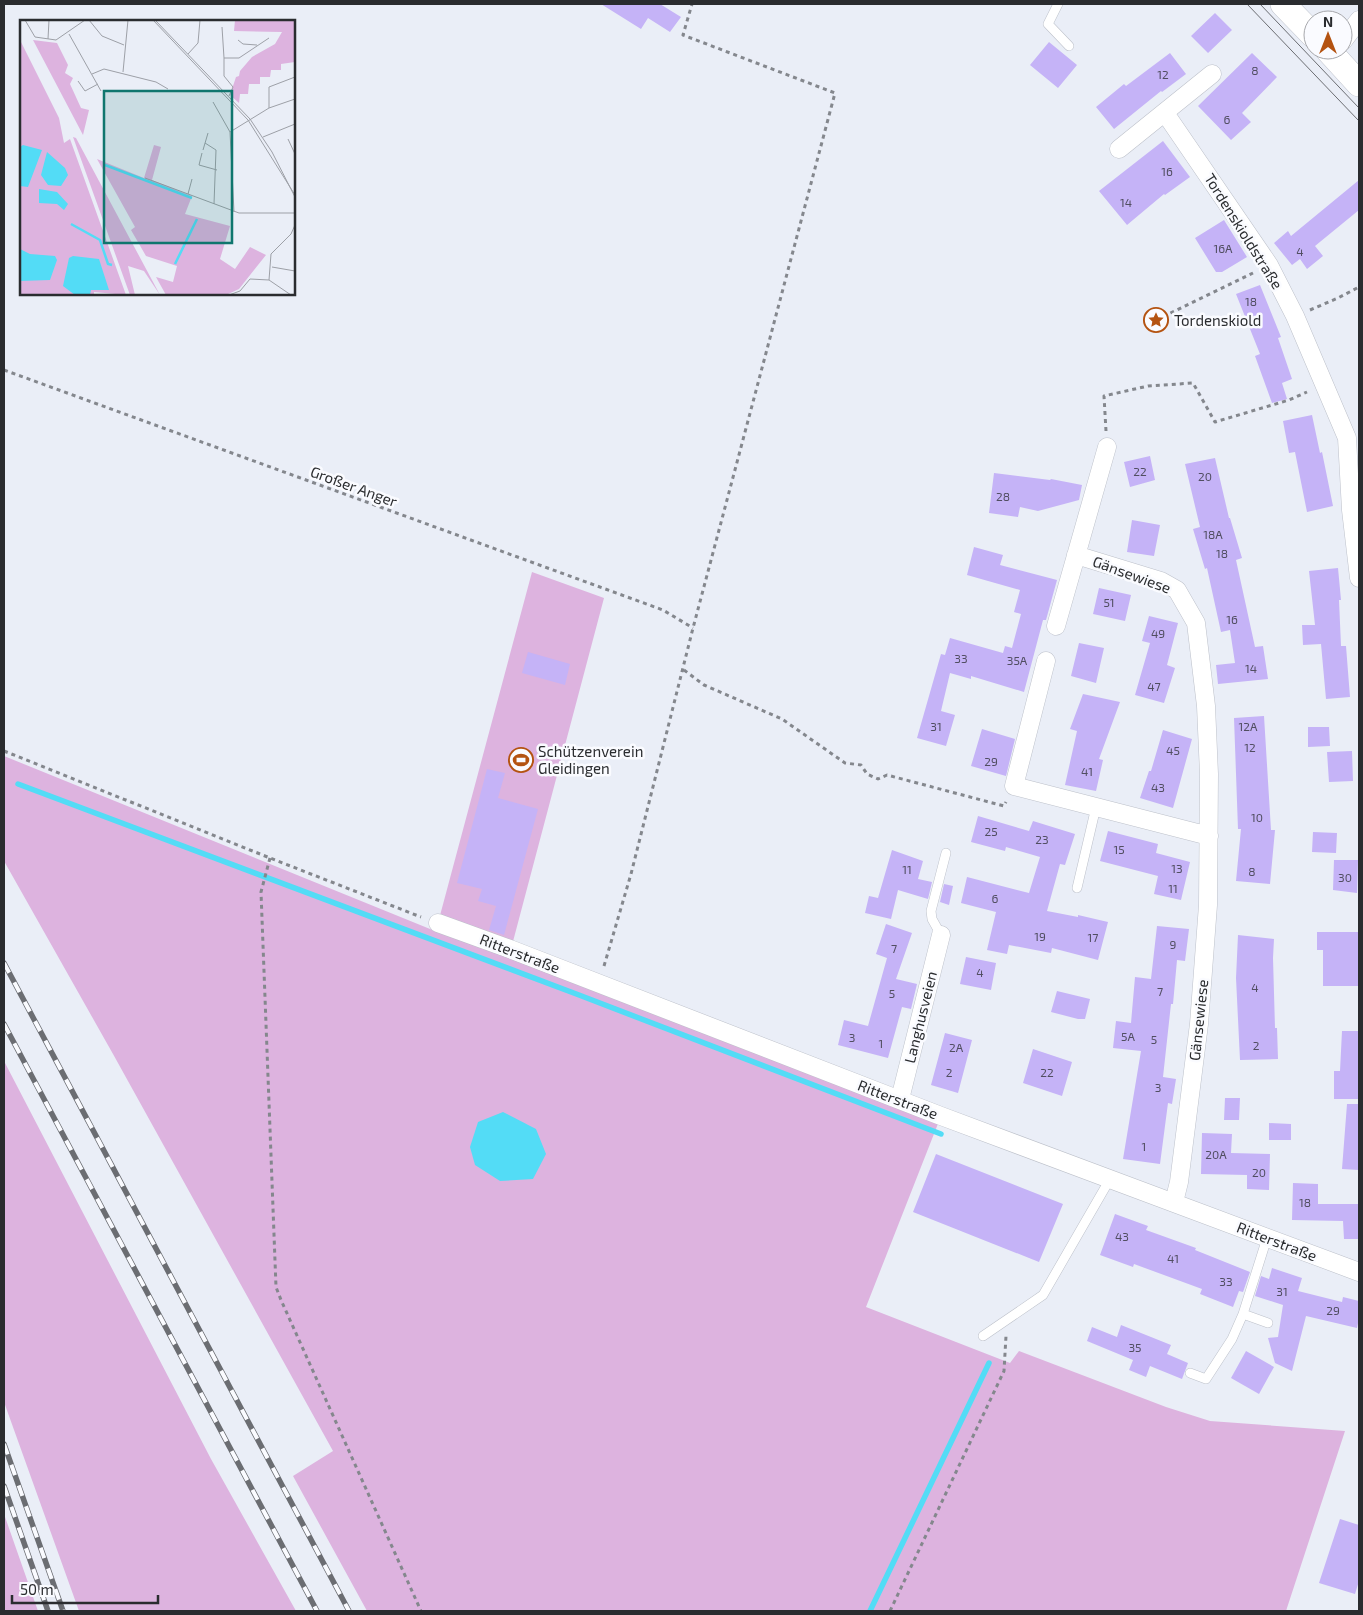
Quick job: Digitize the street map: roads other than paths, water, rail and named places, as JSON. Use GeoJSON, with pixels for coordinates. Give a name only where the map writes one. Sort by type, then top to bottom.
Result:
{"type":"FeatureCollection","features":[{"type":"Feature","properties":{"kind":"street"},"geometry":{"type":"LineString","coordinates":[[1283,4],[1303,25]]}},
{"type":"Feature","properties":{"kind":"street"},"geometry":{"type":"LineString","coordinates":[[1342,60],[1359,84]]}},
{"type":"Feature","properties":{"kind":"street"},"geometry":{"type":"LineString","coordinates":[[1119,149],[1212,74]]}},
{"type":"Feature","properties":{"kind":"street","name":"Tordenskioldstraße"},"geometry":{"type":"LineString","coordinates":[[1165,113],[1269,266],[1295,316],[1324,386],[1353,434],[1351,510],[1359,578]]}},
{"type":"Feature","properties":{"kind":"street","name":"Gänsewiese"},"geometry":{"type":"LineString","coordinates":[[1056,626],[1107,446]]}},
{"type":"Feature","properties":{"kind":"street","name":"Gänsewiese"},"geometry":{"type":"LineString","coordinates":[[1076,555],[1161,581],[1177,590],[1196,623],[1206,706],[1209,774],[1208,905],[1199,1024],[1179,1182],[1174,1202]]}},
{"type":"Feature","properties":{"kind":"street"},"geometry":{"type":"LineString","coordinates":[[1046,661],[1014,786],[1208,836]]}},
{"type":"Feature","properties":{"kind":"street","name":"Ritterstraße"},"geometry":{"type":"LineString","coordinates":[[438,923],[1359,1272]]}},
{"type":"Feature","properties":{"kind":"street","name":"Langhusveien"},"geometry":{"type":"LineString","coordinates":[[900,1099],[941,935]]}},
{"type":"Feature","properties":{"kind":"lane"},"geometry":{"type":"LineString","coordinates":[[1058,4],[1048,24],[1069,46]]}},
{"type":"Feature","properties":{"kind":"lane"},"geometry":{"type":"LineString","coordinates":[[1077,888],[1096,807]]}},
{"type":"Feature","properties":{"kind":"lane"},"geometry":{"type":"LineString","coordinates":[[941,935],[932,919],[931,911],[946,853]]}},
{"type":"Feature","properties":{"kind":"lane"},"geometry":{"type":"LineString","coordinates":[[983,1336],[1043,1295],[1110,1179]]}},
{"type":"Feature","properties":{"kind":"lane"},"geometry":{"type":"LineString","coordinates":[[1190,1373],[1206,1380],[1232,1340],[1243,1314],[1268,1238]]}},
{"type":"Feature","properties":{"kind":"lane"},"geometry":{"type":"LineString","coordinates":[[1243,1314],[1268,1322]]}},
{"type":"Feature","properties":{"kind":"water"},"geometry":{"type":"Polygon","coordinates":[[[503,1112],[536,1129],[546,1154],[533,1179],[500,1181],[475,1165],[470,1147],[478,1122],[503,1112]]]}},
{"type":"Feature","properties":{"kind":"waterway"},"geometry":{"type":"LineString","coordinates":[[18,784],[579,995],[941,1134]]}},
{"type":"Feature","properties":{"kind":"waterway"},"geometry":{"type":"LineString","coordinates":[[870,1611],[989,1363]]}},
{"type":"Feature","properties":{"kind":"tram line"},"geometry":{"type":"LineString","coordinates":[[1247,4],[1359,121]]}},
{"type":"Feature","properties":{"kind":"tram line"},"geometry":{"type":"LineString","coordinates":[[1260,4],[1359,108]]}},
{"type":"Feature","properties":{"kind":"railway"},"geometry":{"type":"LineString","coordinates":[[4,963],[349,1611]]}},
{"type":"Feature","properties":{"kind":"railway"},"geometry":{"type":"LineString","coordinates":[[4,1024],[317,1611]]}},
{"type":"Feature","properties":{"kind":"railway"},"geometry":{"type":"LineString","coordinates":[[4,1444],[63,1611]]}},
{"type":"Feature","properties":{"kind":"railway"},"geometry":{"type":"LineString","coordinates":[[4,1486],[48,1611]]}},
{"type":"Feature","properties":{"kind":"place","name":"Tordenskiold"},"geometry":{"type":"Point","coordinates":[1156,320]}},
{"type":"Feature","properties":{"kind":"place","name":"Schützenverein Gleidingen"},"geometry":{"type":"Point","coordinates":[521,760]}}]}
